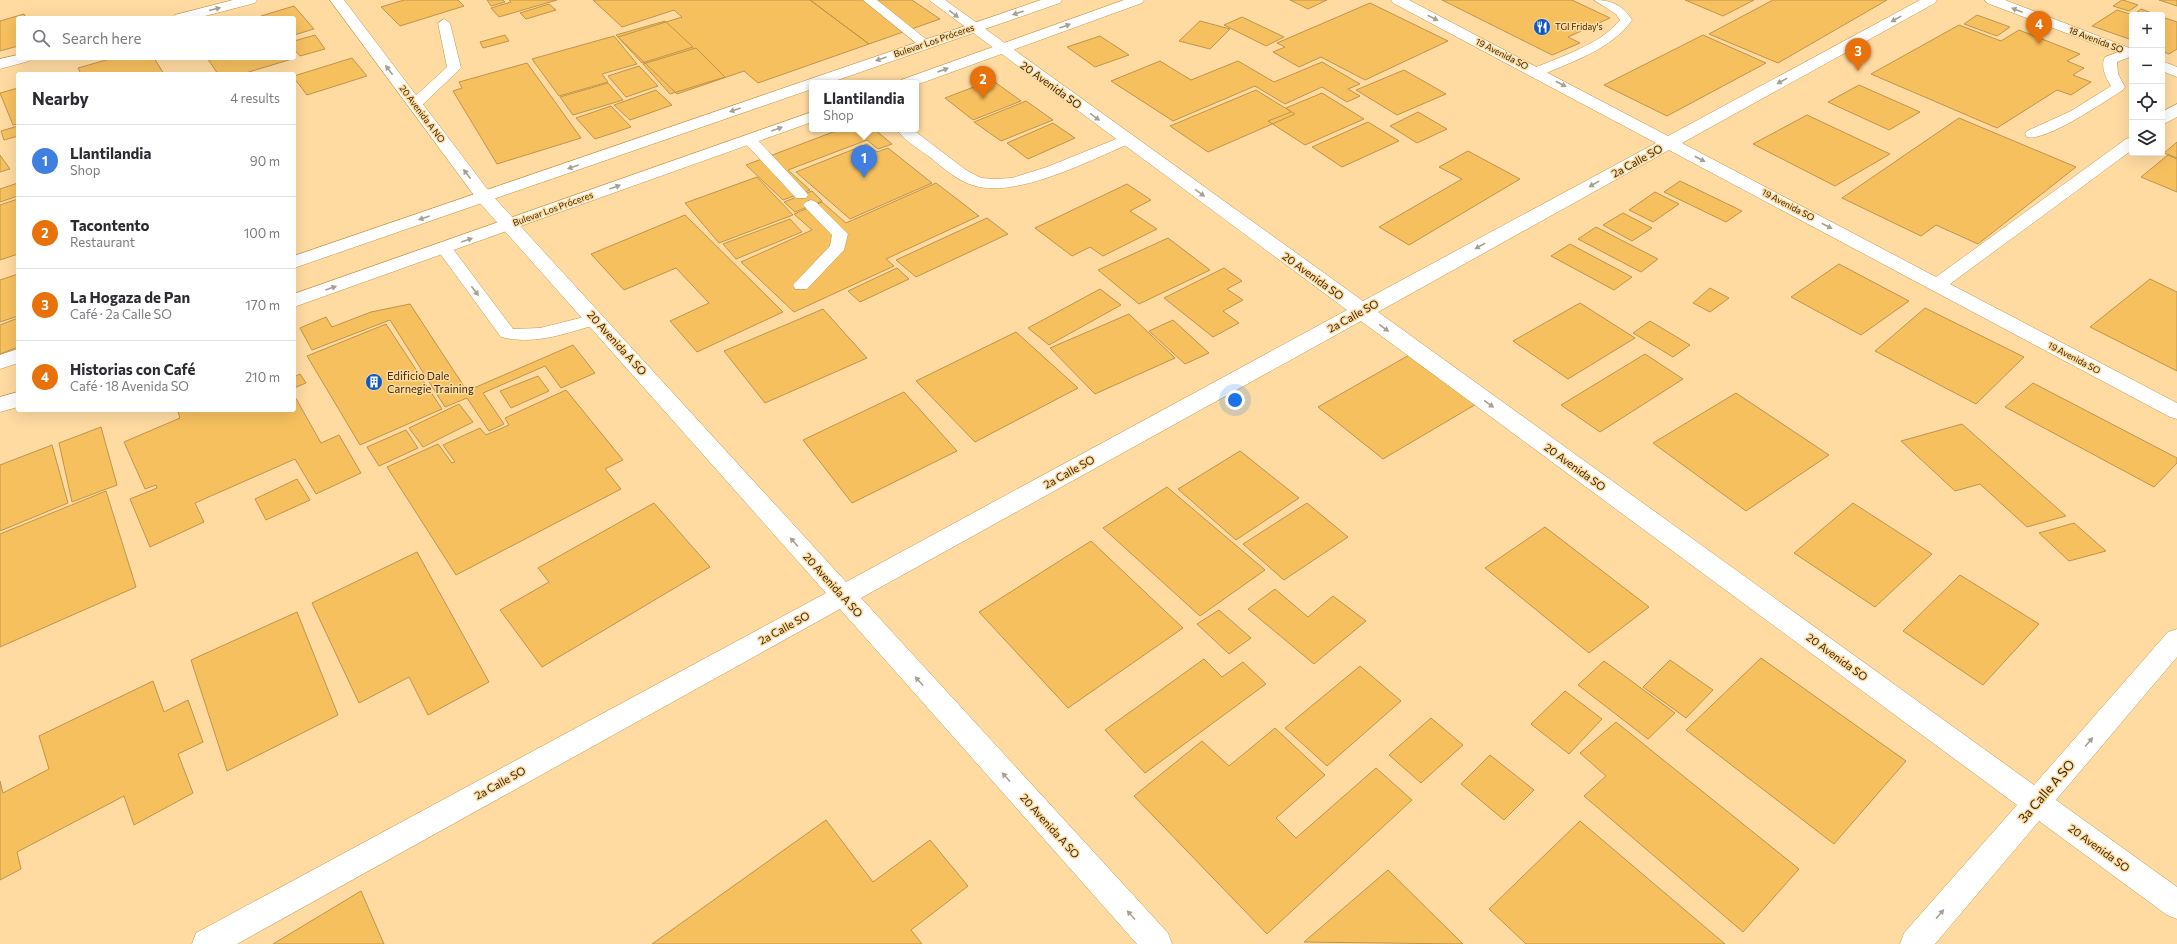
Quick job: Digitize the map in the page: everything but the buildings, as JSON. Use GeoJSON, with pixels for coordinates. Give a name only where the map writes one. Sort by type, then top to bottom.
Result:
{"type":"FeatureCollection","features":[{"type":"Feature","properties":{"kind":"street"},"geometry":{"type":"LineString","coordinates":[[188,16],[250,0]]}},
{"type":"Feature","properties":{"kind":"street","name":"20 Avenida A NO"},"geometry":{"type":"LineString","coordinates":[[337,0],[484,198],[511,224]]}},
{"type":"Feature","properties":{"kind":"street","name":"20 Avenida SO"},"geometry":{"type":"LineString","coordinates":[[936,0],[2177,905]]}},
{"type":"Feature","properties":{"kind":"street","name":"Bulevar Los Próceres"},"geometry":{"type":"LineString","coordinates":[[822,80],[1055,0]]}},
{"type":"Feature","properties":{"kind":"street"},"geometry":{"type":"LineString","coordinates":[[914,80],[1137,0]]}},
{"type":"Feature","properties":{"kind":"street","name":"19 Avenida SO"},"geometry":{"type":"LineString","coordinates":[[1398,0],[1670,142],[2177,412]]}},
{"type":"Feature","properties":{"kind":"street","name":"2a Calle SO"},"geometry":{"type":"LineString","coordinates":[[207,944],[1930,0]]}},
{"type":"Feature","properties":{"kind":"street","name":"18 Avenida SO"},"geometry":{"type":"LineString","coordinates":[[1992,0],[2129,53]]}},
{"type":"Feature","properties":{"kind":"street"},"geometry":{"type":"LineString","coordinates":[[0,64],[16,60]]}},
{"type":"Feature","properties":{"kind":"street"},"geometry":{"type":"LineString","coordinates":[[2165,67],[2177,72]]}},
{"type":"Feature","properties":{"kind":"street","name":"Bulevar Los Próceres"},"geometry":{"type":"LineString","coordinates":[[296,261],[484,198],[809,84]]}},
{"type":"Feature","properties":{"kind":"street"},"geometry":{"type":"LineString","coordinates":[[2165,118],[2177,109]]}},
{"type":"Feature","properties":{"kind":"street","name":"Bulevar Los Próceres"},"geometry":{"type":"LineString","coordinates":[[296,300],[809,118]]}},
{"type":"Feature","properties":{"kind":"street"},"geometry":{"type":"LineString","coordinates":[[1937,285],[2129,144]]}},
{"type":"Feature","properties":{"kind":"street","name":"20 Avenida A SO"},"geometry":{"type":"LineString","coordinates":[[511,224],[842,596],[1157,944]]}},
{"type":"Feature","properties":{"kind":"street"},"geometry":{"type":"LineString","coordinates":[[0,362],[16,357]]}},
{"type":"Feature","properties":{"kind":"street"},"geometry":{"type":"LineString","coordinates":[[0,405],[16,400]]}},
{"type":"Feature","properties":{"kind":"street","name":"3a Calle A SO"},"geometry":{"type":"LineString","coordinates":[[1915,944],[2177,639]]}},
{"type":"Feature","properties":{"kind":"lane"},"geometry":{"type":"LineString","coordinates":[[869,0],[926,44]]}},
{"type":"Feature","properties":{"kind":"lane"},"geometry":{"type":"LineString","coordinates":[[1537,72],[1606,39],[1622,28],[1626,20],[1621,12],[1600,0]]}},
{"type":"Feature","properties":{"kind":"lane"},"geometry":{"type":"LineString","coordinates":[[415,104],[454,68],[444,24]]}},
{"type":"Feature","properties":{"kind":"lane"},"geometry":{"type":"LineString","coordinates":[[2032,134],[2076,114],[2118,87],[2111,74],[2110,60],[2129,53]]}},
{"type":"Feature","properties":{"kind":"lane"},"geometry":{"type":"LineString","coordinates":[[907,132],[965,176],[978,182],[997,184],[1019,180],[1045,172],[1126,140]]}},
{"type":"Feature","properties":{"kind":"lane"},"geometry":{"type":"LineString","coordinates":[[749,139],[840,234],[838,247],[802,285]]}},
{"type":"Feature","properties":{"kind":"lane"},"geometry":{"type":"LineString","coordinates":[[444,248],[507,333],[517,336],[541,333],[596,319]]}},
{"type":"Feature","properties":{"kind":"place","name":"TGI Friday's"},"geometry":{"type":"Point","coordinates":[1542,27]}},
{"type":"Feature","properties":{"kind":"place","name":"Historias con Café"},"geometry":{"type":"Point","coordinates":[2039,44]}},
{"type":"Feature","properties":{"kind":"place","name":"La Hogaza de Pan"},"geometry":{"type":"Point","coordinates":[1858,71]}},
{"type":"Feature","properties":{"kind":"place","name":"Tacontento"},"geometry":{"type":"Point","coordinates":[983,99]}},
{"type":"Feature","properties":{"kind":"place","name":"Llantilandia"},"geometry":{"type":"Point","coordinates":[864,178]}},
{"type":"Feature","properties":{"kind":"place","name":"Edificio Dale Carnegie Training"},"geometry":{"type":"Point","coordinates":[374,382]}}]}
